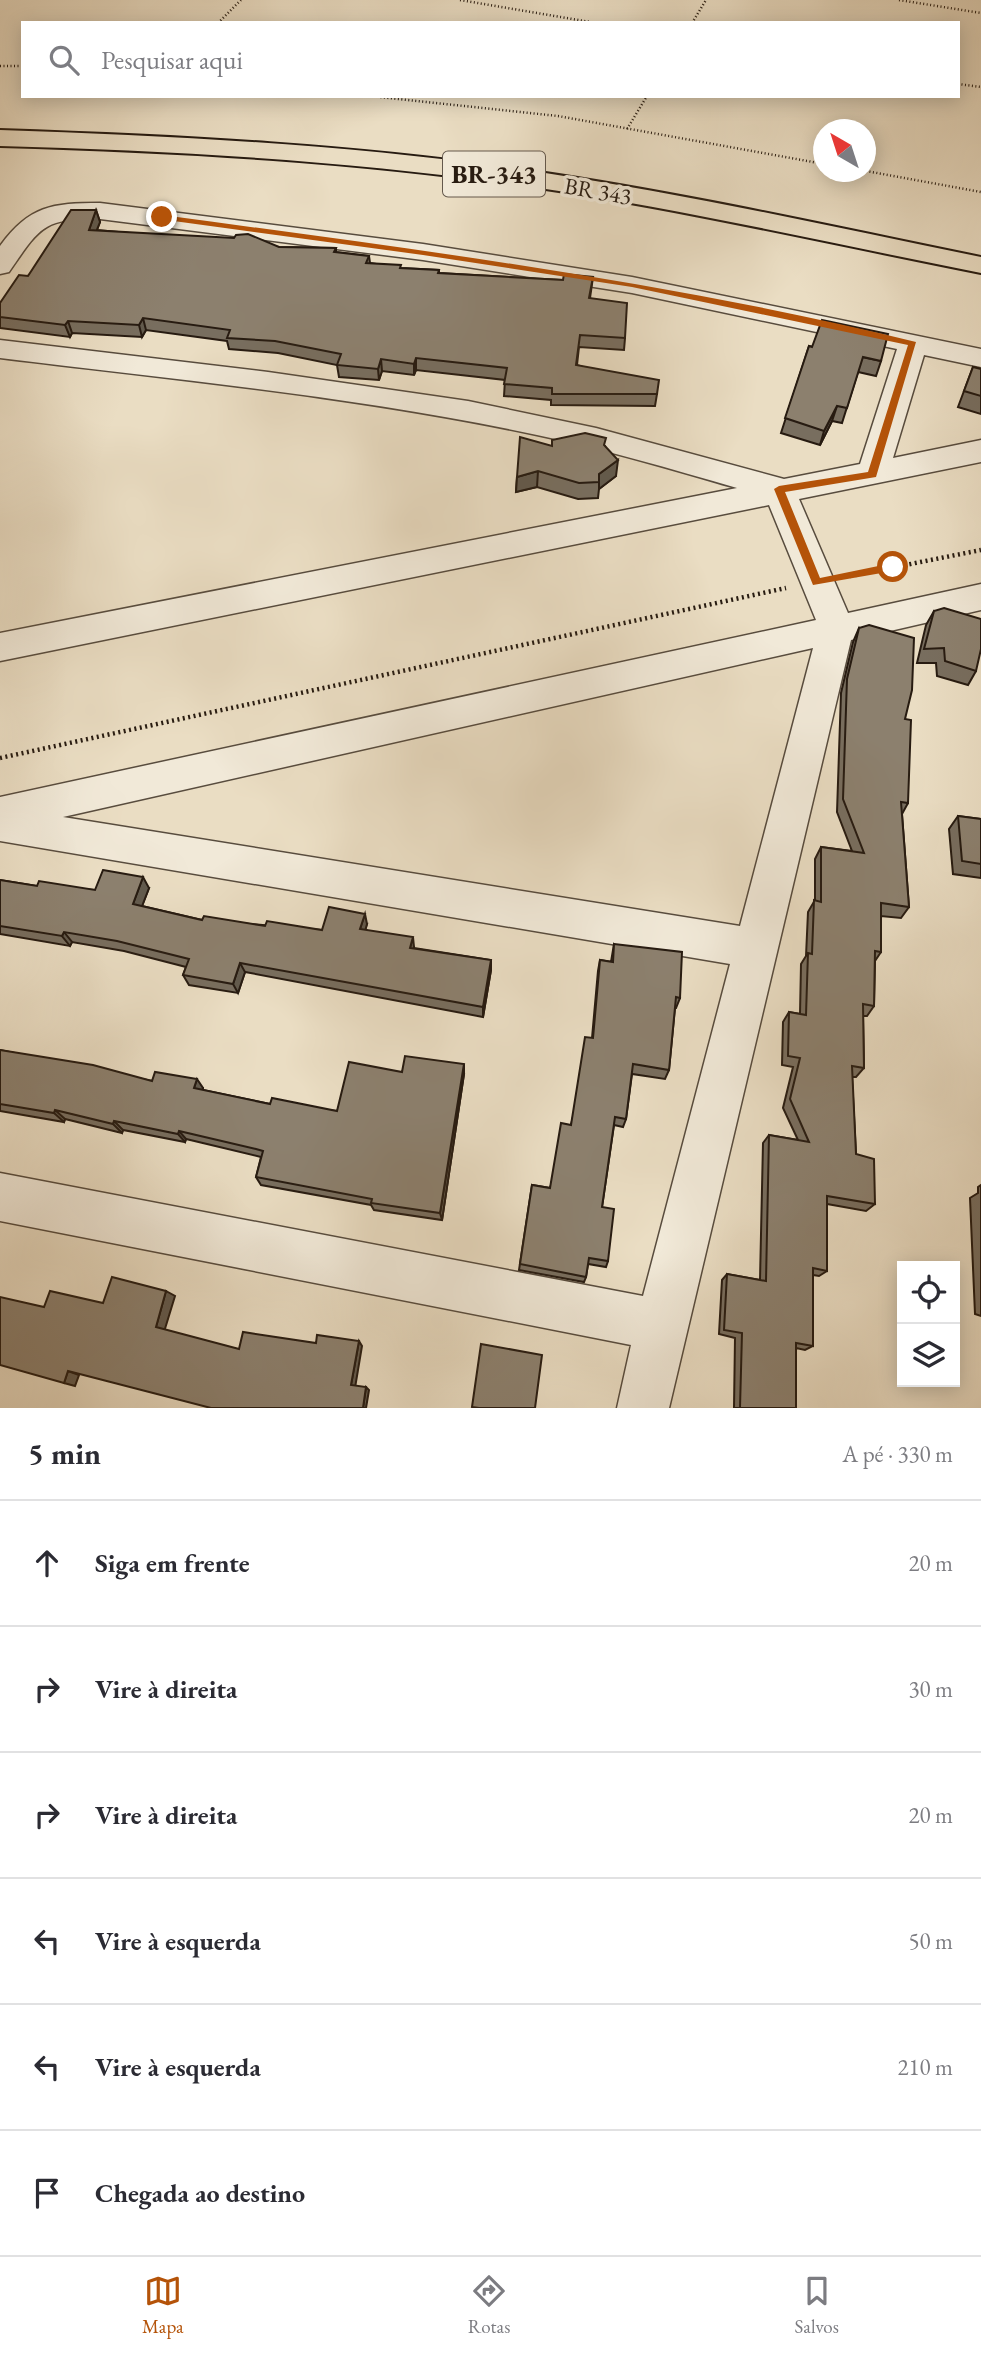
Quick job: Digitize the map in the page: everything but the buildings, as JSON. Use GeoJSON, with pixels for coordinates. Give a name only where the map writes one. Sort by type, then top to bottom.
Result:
{"type":"FeatureCollection","features":[{"type":"Feature","properties":{"kind":"main road","name":"BR 343"},"geometry":{"type":"LineString","coordinates":[[0,138],[266,150],[442,167],[650,200],[981,265]]}},
{"type":"Feature","properties":{"kind":"street"},"geometry":{"type":"LineString","coordinates":[[0,266],[34,220],[47,213],[100,211],[527,268],[632,285],[981,358]]}},
{"type":"Feature","properties":{"kind":"street"},"geometry":{"type":"LineString","coordinates":[[872,475],[913,344]]}},
{"type":"Feature","properties":{"kind":"street"},"geometry":{"type":"LineString","coordinates":[[0,349],[249,379],[455,410],[636,448],[779,489]]}},
{"type":"Feature","properties":{"kind":"street"},"geometry":{"type":"LineString","coordinates":[[0,647],[779,489],[872,475],[981,451]]}},
{"type":"Feature","properties":{"kind":"street"},"geometry":{"type":"LineString","coordinates":[[643,1408],[754,948],[836,627],[779,489]]}},
{"type":"Feature","properties":{"kind":"street"},"geometry":{"type":"LineString","coordinates":[[0,814],[981,597]]}},
{"type":"Feature","properties":{"kind":"street"},"geometry":{"type":"LineString","coordinates":[[0,824],[754,948]]}},
{"type":"Feature","properties":{"kind":"street"},"geometry":{"type":"LineString","coordinates":[[0,1197],[661,1325]]}},
{"type":"Feature","properties":{"kind":"path"},"geometry":{"type":"LineString","coordinates":[[220,21],[241,0]]}},
{"type":"Feature","properties":{"kind":"path"},"geometry":{"type":"LineString","coordinates":[[460,0],[584,21]]}},
{"type":"Feature","properties":{"kind":"path"},"geometry":{"type":"LineString","coordinates":[[693,21],[706,0]]}},
{"type":"Feature","properties":{"kind":"path"},"geometry":{"type":"LineString","coordinates":[[899,0],[981,13]]}},
{"type":"Feature","properties":{"kind":"path"},"geometry":{"type":"LineString","coordinates":[[0,66],[21,66]]}},
{"type":"Feature","properties":{"kind":"path"},"geometry":{"type":"LineString","coordinates":[[960,84],[981,88]]}},
{"type":"Feature","properties":{"kind":"path"},"geometry":{"type":"LineString","coordinates":[[389,98],[558,116],[813,162]]}},
{"type":"Feature","properties":{"kind":"path"},"geometry":{"type":"LineString","coordinates":[[627,129],[646,98]]}},
{"type":"Feature","properties":{"kind":"path"},"geometry":{"type":"LineString","coordinates":[[876,173],[981,192]]}},
{"type":"Feature","properties":{"kind":"path"},"geometry":{"type":"LineString","coordinates":[[0,758],[817,582],[981,550]]}},
{"type":"Feature","properties":{"kind":"route"},"geometry":{"type":"LineString","coordinates":[[162,217],[423,252],[632,285],[913,344],[872,475],[779,489],[817,582],[893,567]]}}]}
